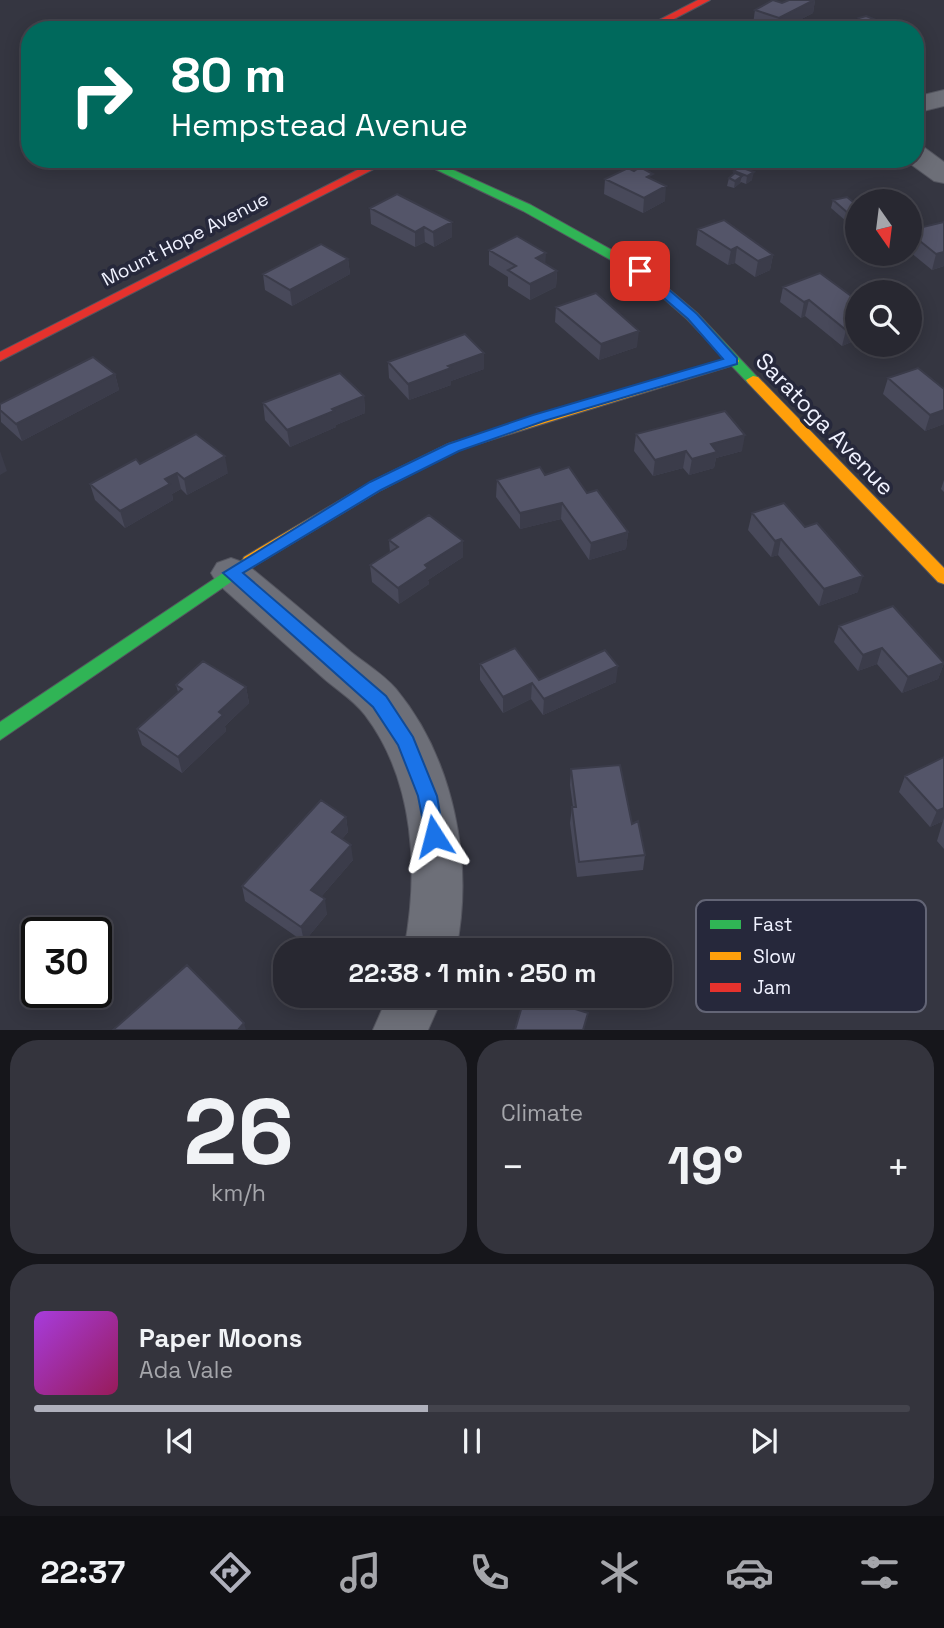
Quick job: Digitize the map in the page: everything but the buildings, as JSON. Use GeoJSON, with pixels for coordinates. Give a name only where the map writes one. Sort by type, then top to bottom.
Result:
{"type":"FeatureCollection","features":[{"type":"Feature","properties":{"kind":"street"},"geometry":{"type":"LineString","coordinates":[[663,21],[705,0]]}},
{"type":"Feature","properties":{"kind":"street"},"geometry":{"type":"LineString","coordinates":[[924,103],[944,99]]}},
{"type":"Feature","properties":{"kind":"street"},"geometry":{"type":"LineString","coordinates":[[924,160],[944,174]]}},
{"type":"Feature","properties":{"kind":"street","name":"Mount Hope Avenue"},"geometry":{"type":"LineString","coordinates":[[0,357],[370,168]]}},
{"type":"Feature","properties":{"kind":"street","name":"Saratoga Avenue"},"geometry":{"type":"LineString","coordinates":[[439,168],[527,208],[640,271],[692,316],[732,361],[944,578]]}},
{"type":"Feature","properties":{"kind":"street"},"geometry":{"type":"LineString","coordinates":[[0,732],[232,573],[376,486],[453,447],[539,418],[732,361]]}},
{"type":"Feature","properties":{"kind":"street"},"geometry":{"type":"LineString","coordinates":[[232,573],[380,702],[406,742],[428,796],[436,856],[436,930],[434,938]]}},
{"type":"Feature","properties":{"kind":"street"},"geometry":{"type":"LineString","coordinates":[[400,1030],[410,1008]]}},
{"type":"Feature","properties":{"kind":"traffic: fast"},"geometry":{"type":"LineString","coordinates":[[439,168],[527,208],[640,271],[692,316],[753,380]]}},
{"type":"Feature","properties":{"kind":"traffic: fast"},"geometry":{"type":"LineString","coordinates":[[0,732],[250,561]]}},
{"type":"Feature","properties":{"kind":"traffic: slow"},"geometry":{"type":"LineString","coordinates":[[250,561],[376,486],[453,447],[732,361]]}},
{"type":"Feature","properties":{"kind":"traffic: slow"},"geometry":{"type":"LineString","coordinates":[[753,380],[944,578]]}},
{"type":"Feature","properties":{"kind":"traffic: jam"},"geometry":{"type":"LineString","coordinates":[[663,21],[705,0]]}},
{"type":"Feature","properties":{"kind":"traffic: jam"},"geometry":{"type":"LineString","coordinates":[[0,357],[370,168]]}},
{"type":"Feature","properties":{"kind":"route"},"geometry":{"type":"LineString","coordinates":[[434,836],[428,796],[421,778],[406,742],[380,702],[232,573],[376,486],[453,447],[539,418],[732,361],[692,316],[640,271]]}}]}
